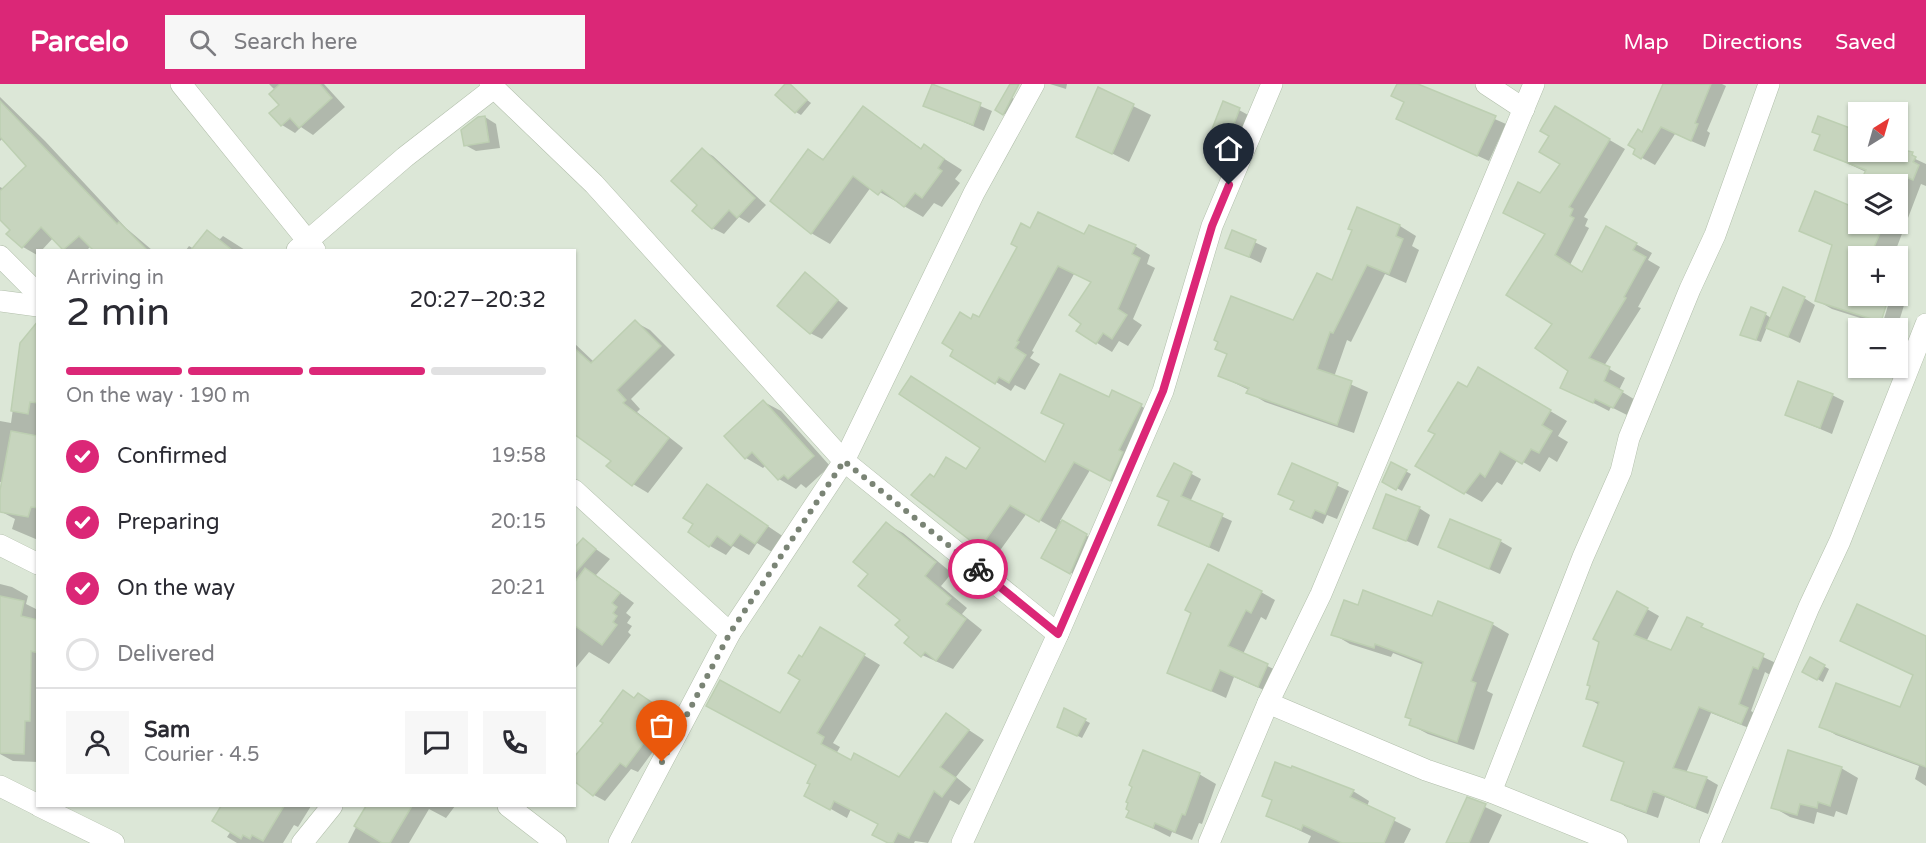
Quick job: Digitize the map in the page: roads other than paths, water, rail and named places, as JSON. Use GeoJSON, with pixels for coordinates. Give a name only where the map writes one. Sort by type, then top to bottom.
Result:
{"type":"FeatureCollection","features":[{"type":"Feature","properties":{"kind":"street"},"geometry":{"type":"LineString","coordinates":[[181,84],[306,248],[405,156],[492,86],[594,184],[844,461],[1058,634]]}},
{"type":"Feature","properties":{"kind":"street"},"geometry":{"type":"LineString","coordinates":[[619,843],[730,633],[844,461],[974,193],[1034,84]]}},
{"type":"Feature","properties":{"kind":"street"},"geometry":{"type":"LineString","coordinates":[[962,843],[1058,634],[1163,391],[1212,226],[1272,84]]}},
{"type":"Feature","properties":{"kind":"street"},"geometry":{"type":"LineString","coordinates":[[1486,84],[1524,109]]}},
{"type":"Feature","properties":{"kind":"street"},"geometry":{"type":"LineString","coordinates":[[1209,843],[1269,703],[1321,594],[1470,231],[1534,84]]}},
{"type":"Feature","properties":{"kind":"street"},"geometry":{"type":"LineString","coordinates":[[1491,792],[1583,557],[1621,471],[1629,438],[1690,289],[1715,235],[1768,84]]}},
{"type":"Feature","properties":{"kind":"street"},"geometry":{"type":"LineString","coordinates":[[0,256],[36,292]]}},
{"type":"Feature","properties":{"kind":"street"},"geometry":{"type":"LineString","coordinates":[[0,301],[36,306]]}},
{"type":"Feature","properties":{"kind":"street"},"geometry":{"type":"LineString","coordinates":[[1710,843],[1809,607],[1840,541],[1926,324]]}},
{"type":"Feature","properties":{"kind":"street"},"geometry":{"type":"LineString","coordinates":[[576,492],[730,633]]}},
{"type":"Feature","properties":{"kind":"street"},"geometry":{"type":"LineString","coordinates":[[0,545],[36,563]]}},
{"type":"Feature","properties":{"kind":"street"},"geometry":{"type":"LineString","coordinates":[[1269,703],[1426,770],[1491,792],[1617,843]]}},
{"type":"Feature","properties":{"kind":"street"},"geometry":{"type":"LineString","coordinates":[[0,786],[36,804]]}},
{"type":"Feature","properties":{"kind":"street"},"geometry":{"type":"LineString","coordinates":[[42,807],[114,843]]}},
{"type":"Feature","properties":{"kind":"street"},"geometry":{"type":"LineString","coordinates":[[302,843],[331,807]]}},
{"type":"Feature","properties":{"kind":"street"},"geometry":{"type":"LineString","coordinates":[[509,807],[556,843]]}}]}
